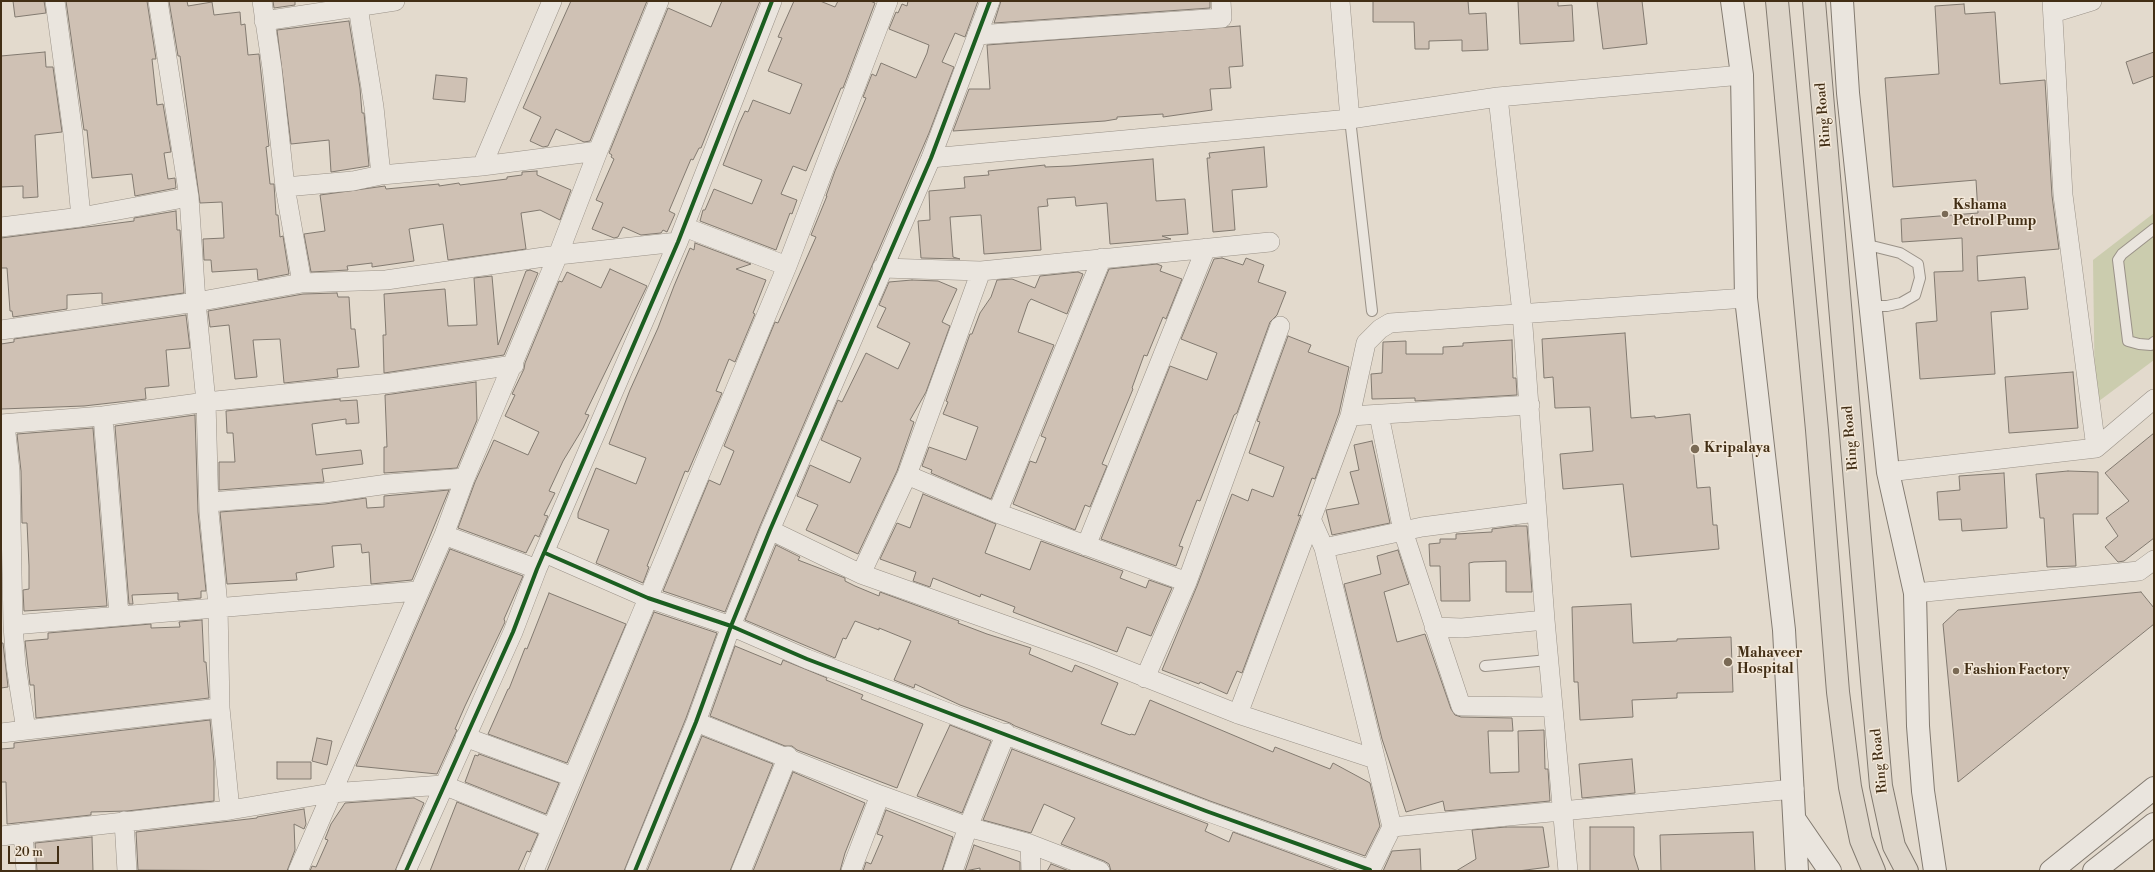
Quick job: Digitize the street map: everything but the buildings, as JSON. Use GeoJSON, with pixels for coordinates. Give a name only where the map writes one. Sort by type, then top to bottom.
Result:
{"type":"FeatureCollection","features":[{"type":"Feature","properties":{"kind":"highway"},"geometry":{"type":"LineString","coordinates":[[1777,1],[1817,430],[1838,692],[1850,787],[1861,840],[1874,871]]}},
{"type":"Feature","properties":{"kind":"highway","name":"Ring Road"},"geometry":{"type":"LineString","coordinates":[[1814,1],[1881,786],[1894,846],[1907,871]]}},
{"type":"Feature","properties":{"kind":"street"},"geometry":{"type":"LineString","coordinates":[[55,1],[73,134],[81,217]]}},
{"type":"Feature","properties":{"kind":"street"},"geometry":{"type":"LineString","coordinates":[[158,1],[189,197],[196,302],[206,402],[210,502],[218,606],[220,708],[230,810]]}},
{"type":"Feature","properties":{"kind":"street"},"geometry":{"type":"LineString","coordinates":[[262,1],[272,68],[285,187],[302,283]]}},
{"type":"Feature","properties":{"kind":"street"},"geometry":{"type":"LineString","coordinates":[[264,21],[395,1]]}},
{"type":"Feature","properties":{"kind":"street"},"geometry":{"type":"LineString","coordinates":[[482,166],[552,1]]}},
{"type":"Feature","properties":{"kind":"street"},"geometry":{"type":"LineString","coordinates":[[298,871],[418,591],[444,535],[465,478],[514,365],[598,152],[660,1]]}},
{"type":"Feature","properties":{"kind":"street"},"geometry":{"type":"LineString","coordinates":[[406,871],[443,785],[513,632],[541,561],[681,235],[772,1]]}},
{"type":"Feature","properties":{"kind":"street"},"geometry":{"type":"LineString","coordinates":[[534,871],[787,266],[888,1]]}},
{"type":"Feature","properties":{"kind":"street"},"geometry":{"type":"LineString","coordinates":[[635,871],[696,722],[731,626],[770,530],[882,268],[931,158],[990,1]]}},
{"type":"Feature","properties":{"kind":"street"},"geometry":{"type":"LineString","coordinates":[[977,35],[1222,18],[1221,1]]}},
{"type":"Feature","properties":{"kind":"street"},"geometry":{"type":"LineString","coordinates":[[1340,1],[1350,119]]}},
{"type":"Feature","properties":{"kind":"street"},"geometry":{"type":"LineString","coordinates":[[1732,1],[1742,74],[1746,298],[1784,630],[1794,788],[1797,871]]}},
{"type":"Feature","properties":{"kind":"street"},"geometry":{"type":"LineString","coordinates":[[1842,1],[1848,93],[1888,472],[1915,593],[1918,726],[1923,791],[1935,871]]}},
{"type":"Feature","properties":{"kind":"street"},"geometry":{"type":"LineString","coordinates":[[2092,1],[2052,7],[2063,195],[2096,448]]}},
{"type":"Feature","properties":{"kind":"street"},"geometry":{"type":"LineString","coordinates":[[358,7],[374,107],[381,175]]}},
{"type":"Feature","properties":{"kind":"street"},"geometry":{"type":"LineString","coordinates":[[931,158],[1350,119],[1498,97],[1742,74]]}},
{"type":"Feature","properties":{"kind":"street"},"geometry":{"type":"LineString","coordinates":[[1498,97],[1522,313],[1548,660],[1561,812],[1568,871]]}},
{"type":"Feature","properties":{"kind":"street"},"geometry":{"type":"LineString","coordinates":[[285,187],[353,181],[381,175],[482,166],[598,152]]}},
{"type":"Feature","properties":{"kind":"street"},"geometry":{"type":"LineString","coordinates":[[1,227],[81,217],[189,197]]}},
{"type":"Feature","properties":{"kind":"street"},"geometry":{"type":"LineString","coordinates":[[1,330],[196,302],[302,283],[386,280],[558,255],[681,235],[787,266]]}},
{"type":"Feature","properties":{"kind":"street"},"geometry":{"type":"LineString","coordinates":[[882,268],[981,271],[1270,242]]}},
{"type":"Feature","properties":{"kind":"street"},"geometry":{"type":"LineString","coordinates":[[1086,546],[1206,248]]}},
{"type":"Feature","properties":{"kind":"street"},"geometry":{"type":"LineString","coordinates":[[997,513],[1102,258]]}},
{"type":"Feature","properties":{"kind":"street"},"geometry":{"type":"LineString","coordinates":[[860,574],[907,475],[981,271]]}},
{"type":"Feature","properties":{"kind":"street"},"geometry":{"type":"LineString","coordinates":[[1238,714],[1312,521],[1350,416],[1366,343],[1380,329],[1390,323],[1746,298]]}},
{"type":"Feature","properties":{"kind":"street"},"geometry":{"type":"LineString","coordinates":[[1145,678],[1187,582],[1280,326]]}},
{"type":"Feature","properties":{"kind":"street"},"geometry":{"type":"LineString","coordinates":[[26,730],[16,666],[13,625],[10,471],[3,424],[103,416],[206,402],[391,383],[514,365]]}},
{"type":"Feature","properties":{"kind":"street"},"geometry":{"type":"LineString","coordinates":[[1888,472],[2096,448],[2154,399]]}},
{"type":"Feature","properties":{"kind":"street"},"geometry":{"type":"LineString","coordinates":[[1350,416],[1530,405]]}},
{"type":"Feature","properties":{"kind":"street"},"geometry":{"type":"LineString","coordinates":[[1379,415],[1403,531],[1461,706],[1552,707]]}},
{"type":"Feature","properties":{"kind":"street"},"geometry":{"type":"LineString","coordinates":[[103,416],[119,615]]}},
{"type":"Feature","properties":{"kind":"street"},"geometry":{"type":"LineString","coordinates":[[907,475],[997,513],[1187,582]]}},
{"type":"Feature","properties":{"kind":"street"},"geometry":{"type":"LineString","coordinates":[[210,502],[324,493],[388,484],[465,478]]}},
{"type":"Feature","properties":{"kind":"street"},"geometry":{"type":"LineString","coordinates":[[1324,548],[1403,531],[1536,512]]}},
{"type":"Feature","properties":{"kind":"street"},"geometry":{"type":"LineString","coordinates":[[444,535],[541,561],[731,626],[807,659],[1206,811],[1370,871],[1392,827],[1324,548],[1312,521]]}},
{"type":"Feature","properties":{"kind":"street"},"geometry":{"type":"LineString","coordinates":[[770,530],[860,574],[1089,655],[1238,714],[1375,759]]}},
{"type":"Feature","properties":{"kind":"street"},"geometry":{"type":"LineString","coordinates":[[1915,593],[2139,571],[2153,561]]}},
{"type":"Feature","properties":{"kind":"street"},"geometry":{"type":"LineString","coordinates":[[13,625],[218,606],[418,591]]}},
{"type":"Feature","properties":{"kind":"street"},"geometry":{"type":"LineString","coordinates":[[1434,627],[1462,628],[1545,620]]}},
{"type":"Feature","properties":{"kind":"street"},"geometry":{"type":"LineString","coordinates":[[1,733],[220,708]]}},
{"type":"Feature","properties":{"kind":"street"},"geometry":{"type":"LineString","coordinates":[[696,722],[788,756],[880,795],[968,827],[1030,844],[1100,871]]}},
{"type":"Feature","properties":{"kind":"street"},"geometry":{"type":"LineString","coordinates":[[953,871],[968,827],[1006,734]]}},
{"type":"Feature","properties":{"kind":"street"},"geometry":{"type":"LineString","coordinates":[[465,737],[573,777]]}},
{"type":"Feature","properties":{"kind":"street"},"geometry":{"type":"LineString","coordinates":[[741,871],[788,756]]}},
{"type":"Feature","properties":{"kind":"street"},"geometry":{"type":"LineString","coordinates":[[1,836],[230,810],[331,793],[443,785],[552,828]]}},
{"type":"Feature","properties":{"kind":"street"},"geometry":{"type":"LineString","coordinates":[[1392,827],[1561,812],[1794,788]]}},
{"type":"Feature","properties":{"kind":"street"},"geometry":{"type":"LineString","coordinates":[[2051,871],[2154,788]]}},
{"type":"Feature","properties":{"kind":"street"},"geometry":{"type":"LineString","coordinates":[[851,871],[880,795]]}},
{"type":"Feature","properties":{"kind":"street"},"geometry":{"type":"LineString","coordinates":[[1795,820],[1830,871]]}},
{"type":"Feature","properties":{"kind":"street"},"geometry":{"type":"LineString","coordinates":[[124,821],[127,871]]}},
{"type":"Feature","properties":{"kind":"street"},"geometry":{"type":"LineString","coordinates":[[2094,871],[2154,824]]}},
{"type":"Feature","properties":{"kind":"street"},"geometry":{"type":"LineString","coordinates":[[23,833],[26,871]]}},
{"type":"Feature","properties":{"kind":"street"},"geometry":{"type":"LineString","coordinates":[[1030,844],[1031,871]]}},
{"type":"Feature","properties":{"kind":"lane"},"geometry":{"type":"LineString","coordinates":[[1350,119],[1372,311]]}},
{"type":"Feature","properties":{"kind":"lane"},"geometry":{"type":"LineString","coordinates":[[2154,229],[2122,254],[2118,260],[2128,341],[2150,345],[2154,342]]}},
{"type":"Feature","properties":{"kind":"lane"},"geometry":{"type":"LineString","coordinates":[[1864,244],[1900,253],[1918,264],[1920,278],[1916,295],[1901,303],[1887,306],[1870,306]]}},
{"type":"Feature","properties":{"kind":"lane"},"geometry":{"type":"LineString","coordinates":[[1485,666],[1548,660]]}},
{"type":"Feature","properties":{"kind":"green space"},"geometry":{"type":"Polygon","coordinates":[[[2154,213],[2154,360],[2095,404],[2093,260],[2154,213]]]}},
{"type":"Feature","properties":{"kind":"cycle path"},"geometry":{"type":"LineString","coordinates":[[406,871],[513,632],[537,569],[678,242],[772,1]]}},
{"type":"Feature","properties":{"kind":"cycle path"},"geometry":{"type":"LineString","coordinates":[[635,871],[696,722],[731,626],[770,530],[931,158],[990,1]]}},
{"type":"Feature","properties":{"kind":"cycle path"},"geometry":{"type":"LineString","coordinates":[[545,553],[648,598],[731,626],[807,659],[1206,811],[1370,870]]}},
{"type":"Feature","properties":{"kind":"place","name":"Kshama Petrol Pump"},"geometry":{"type":"Point","coordinates":[1945,214]}},
{"type":"Feature","properties":{"kind":"place","name":"Kripalaya"},"geometry":{"type":"Point","coordinates":[1695,449]}},
{"type":"Feature","properties":{"kind":"place","name":"Mahaveer Hospital"},"geometry":{"type":"Point","coordinates":[1728,662]}},
{"type":"Feature","properties":{"kind":"place","name":"Fashion Factory"},"geometry":{"type":"Point","coordinates":[1956,671]}}]}
